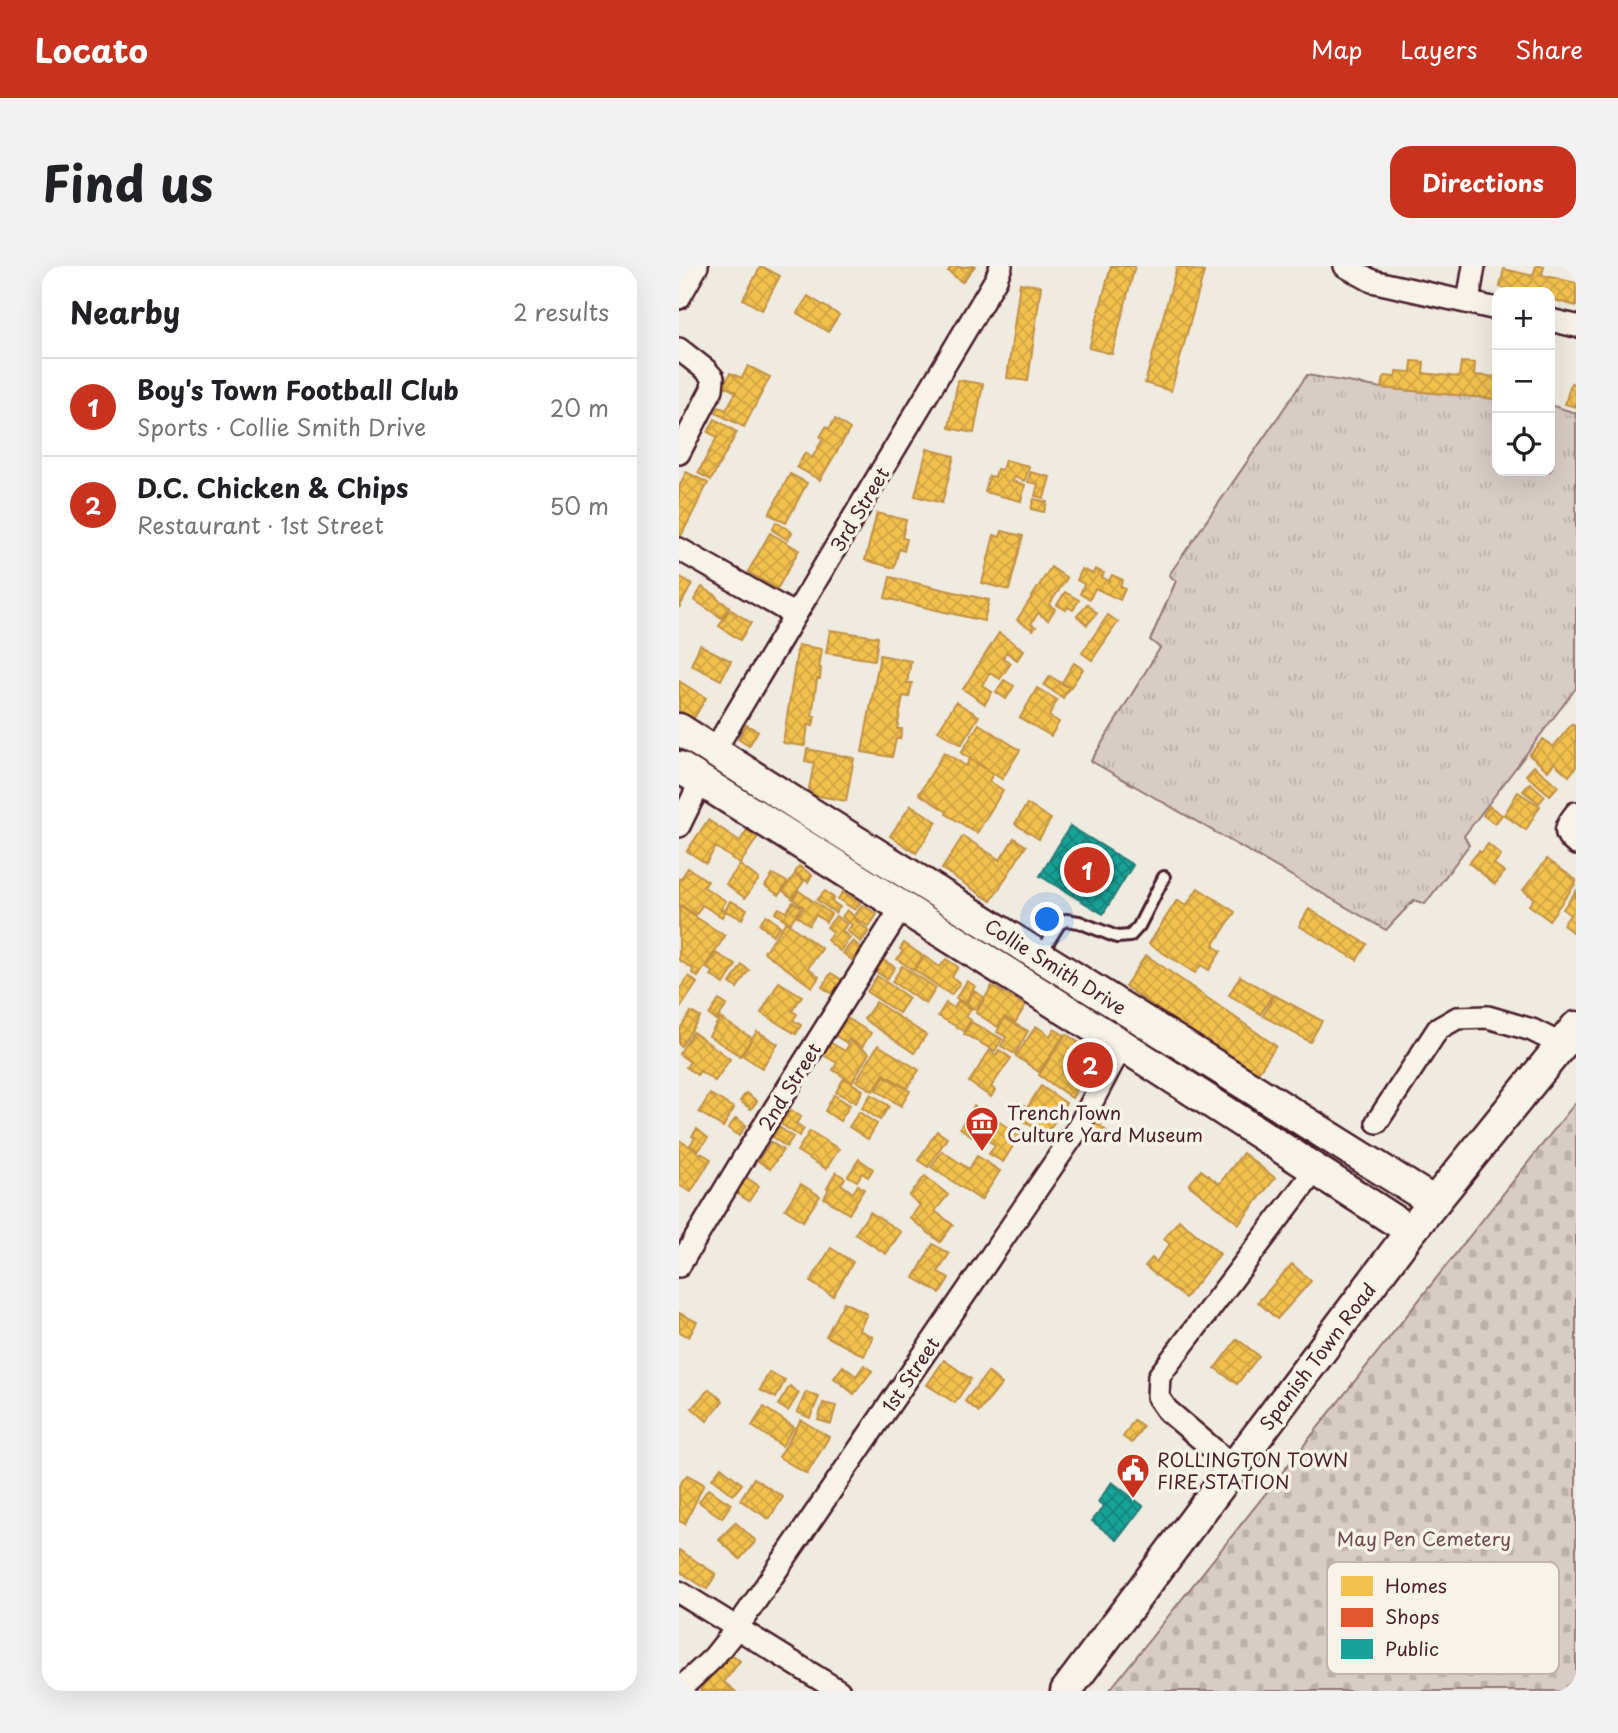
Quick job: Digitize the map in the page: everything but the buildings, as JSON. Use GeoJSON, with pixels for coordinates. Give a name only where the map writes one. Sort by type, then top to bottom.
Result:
{"type":"FeatureCollection","features":[{"type":"Feature","properties":{"kind":"street"},"geometry":{"type":"LineString","coordinates":[[679,298],[697,266]]}},
{"type":"Feature","properties":{"kind":"street","name":"3rd Street"},"geometry":{"type":"LineString","coordinates":[[715,751],[996,279],[1001,266]]}},
{"type":"Feature","properties":{"kind":"street"},"geometry":{"type":"LineString","coordinates":[[1345,266],[1492,308]]}},
{"type":"Feature","properties":{"kind":"street"},"geometry":{"type":"LineString","coordinates":[[1468,302],[1474,266]]}},
{"type":"Feature","properties":{"kind":"street"},"geometry":{"type":"LineString","coordinates":[[1555,321],[1576,326]]}},
{"type":"Feature","properties":{"kind":"street"},"geometry":{"type":"LineString","coordinates":[[679,349],[713,378],[712,388],[679,453]]}},
{"type":"Feature","properties":{"kind":"street"},"geometry":{"type":"LineString","coordinates":[[679,549],[795,615]]}},
{"type":"Feature","properties":{"kind":"street","name":"Collie Smith Drive"},"geometry":{"type":"LineString","coordinates":[[679,729],[1434,1202]]}},
{"type":"Feature","properties":{"kind":"street"},"geometry":{"type":"LineString","coordinates":[[679,826],[690,774]]}},
{"type":"Feature","properties":{"kind":"street","name":"Collie Smith Drive"},"geometry":{"type":"LineString","coordinates":[[690,774],[1122,1045],[1411,1231]]}},
{"type":"Feature","properties":{"kind":"street"},"geometry":{"type":"LineString","coordinates":[[1576,813],[1568,823],[1566,831],[1568,839],[1576,844]]}},
{"type":"Feature","properties":{"kind":"street","name":"2nd Street"},"geometry":{"type":"LineString","coordinates":[[679,1266],[902,907]]}},
{"type":"Feature","properties":{"kind":"street"},"geometry":{"type":"LineString","coordinates":[[1377,1122],[1439,1029],[1457,1018],[1488,1017],[1532,1030],[1569,1036]]}},
{"type":"Feature","properties":{"kind":"street","name":"Spanish Town Road"},"geometry":{"type":"LineString","coordinates":[[1066,1691],[1411,1231],[1569,1036]]}},
{"type":"Feature","properties":{"kind":"street","name":"1st Street"},"geometry":{"type":"LineString","coordinates":[[679,1689],[713,1658],[737,1628],[1077,1130],[1122,1045]]}},
{"type":"Feature","properties":{"kind":"street"},"geometry":{"type":"LineString","coordinates":[[1234,1467],[1167,1410],[1158,1397],[1159,1376],[1316,1170]]}},
{"type":"Feature","properties":{"kind":"street"},"geometry":{"type":"LineString","coordinates":[[679,1592],[839,1691]]}},
{"type":"Feature","properties":{"kind":"lane"},"geometry":{"type":"LineString","coordinates":[[1040,955],[1059,924],[1066,920],[1079,922],[1117,937],[1130,936],[1139,926],[1164,877]]}},
{"type":"Feature","properties":{"kind":"green space"},"geometry":{"type":"Polygon","coordinates":[[[1307,375],[1382,388],[1492,399],[1492,476],[1555,476],[1555,407],[1576,413],[1576,688],[1464,836],[1469,845],[1425,904],[1414,900],[1386,930],[1091,761],[1160,648],[1150,640],[1176,581],[1169,575],[1307,375]]]}},
{"type":"Feature","properties":{"kind":"green space","name":"May Pen Cemetery"},"geometry":{"type":"Polygon","coordinates":[[[1576,1102],[1576,1691],[1109,1691],[1576,1102]]]}},
{"type":"Feature","properties":{"kind":"place","name":"Boy's Town Football Club"},"geometry":{"type":"Point","coordinates":[1087,870]}},
{"type":"Feature","properties":{"kind":"place","name":"D.C. Chicken & Chips"},"geometry":{"type":"Point","coordinates":[1090,1065]}},
{"type":"Feature","properties":{"kind":"place","name":"Trench Town Culture Yard Museum"},"geometry":{"type":"Point","coordinates":[982,1153]}},
{"type":"Feature","properties":{"kind":"place","name":"ROLLINGTON TOWN FIRE STATION"},"geometry":{"type":"Point","coordinates":[1133,1500]}}]}
